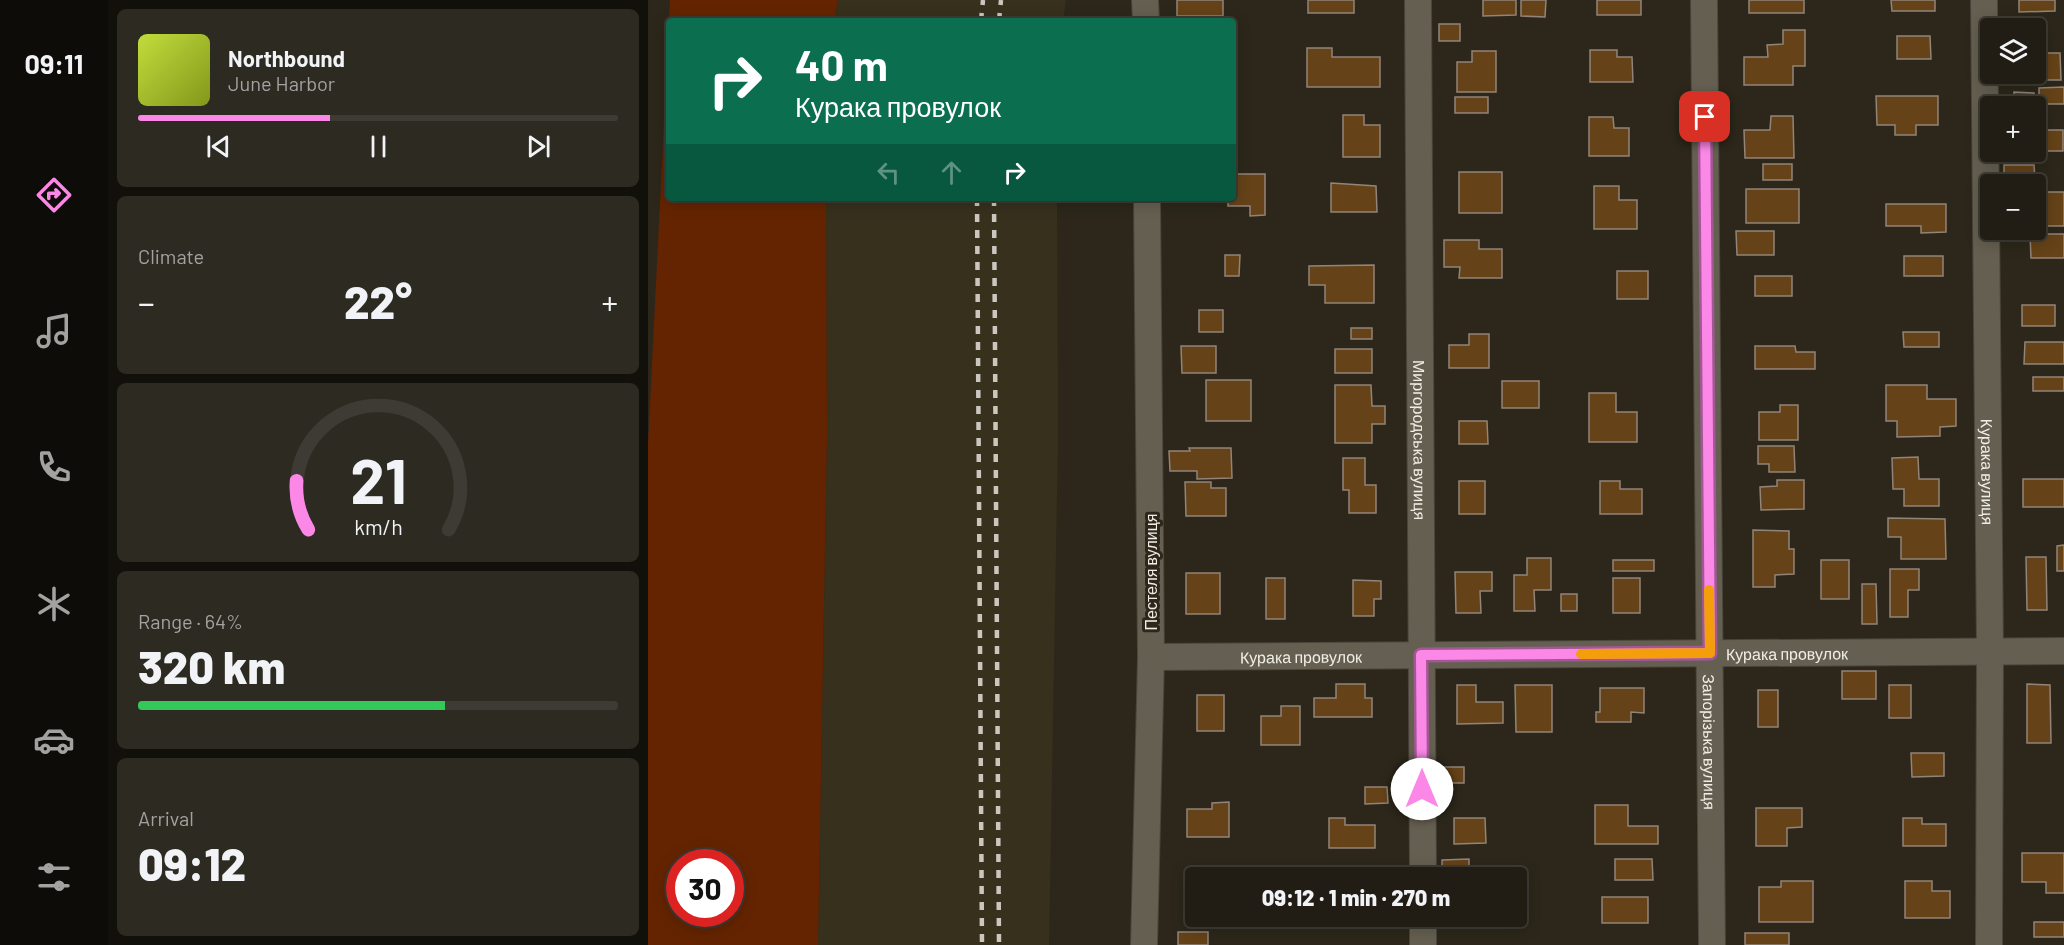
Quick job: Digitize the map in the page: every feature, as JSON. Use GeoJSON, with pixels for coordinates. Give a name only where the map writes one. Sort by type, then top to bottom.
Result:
{"type":"FeatureCollection","features":[{"type":"Feature","properties":{"kind":"street"},"geometry":{"type":"LineString","coordinates":[[1145,0],[1146,18]]}},
{"type":"Feature","properties":{"kind":"street","name":"Миргородська вулиця"},"geometry":{"type":"LineString","coordinates":[[1418,0],[1423,867]]}},
{"type":"Feature","properties":{"kind":"street","name":"Запорізька вулиця"},"geometry":{"type":"LineString","coordinates":[[1704,0],[1712,945]]}},
{"type":"Feature","properties":{"kind":"street","name":"Курака вулиця"},"geometry":{"type":"LineString","coordinates":[[1984,0],[1990,651],[1989,945]]}},
{"type":"Feature","properties":{"kind":"street","name":"Пестеля вулиця"},"geometry":{"type":"LineString","coordinates":[[1144,945],[1151,657],[1147,201]]}},
{"type":"Feature","properties":{"kind":"street","name":"Курака провулок"},"geometry":{"type":"LineString","coordinates":[[1151,657],[2064,651]]}},
{"type":"Feature","properties":{"kind":"street"},"geometry":{"type":"LineString","coordinates":[[1423,927],[1423,945]]}},
{"type":"Feature","properties":{"kind":"shaded area"},"geometry":{"type":"Polygon","coordinates":[[[670,0],[838,0],[835,18],[669,18],[670,0]]]}},
{"type":"Feature","properties":{"kind":"shaded area"},"geometry":{"type":"Polygon","coordinates":[[[838,0],[1066,0],[1063,18],[835,18],[838,0]]]}},
{"type":"Feature","properties":{"kind":"shaded area"},"geometry":{"type":"Polygon","coordinates":[[[666,81],[666,201],[826,201],[827,434],[818,945],[648,945],[648,445],[666,81]]]}},
{"type":"Feature","properties":{"kind":"shaded area"},"geometry":{"type":"Polygon","coordinates":[[[826,201],[1057,201],[1058,436],[1049,945],[818,945],[827,434],[826,201]]]}},
{"type":"Feature","properties":{"kind":"building"},"geometry":{"type":"Polygon","coordinates":[[[1177,0],[1223,0],[1223,16],[1177,16],[1177,0]]]}},
{"type":"Feature","properties":{"kind":"building"},"geometry":{"type":"Polygon","coordinates":[[[1308,0],[1354,0],[1354,13],[1308,13],[1308,0]]]}},
{"type":"Feature","properties":{"kind":"building"},"geometry":{"type":"Polygon","coordinates":[[[1483,0],[1516,0],[1516,15],[1483,16],[1483,0]]]}},
{"type":"Feature","properties":{"kind":"building"},"geometry":{"type":"Polygon","coordinates":[[[1521,0],[1546,0],[1545,17],[1521,16],[1521,0]]]}},
{"type":"Feature","properties":{"kind":"building"},"geometry":{"type":"Polygon","coordinates":[[[1597,0],[1641,0],[1641,15],[1597,15],[1597,0]]]}},
{"type":"Feature","properties":{"kind":"building"},"geometry":{"type":"Polygon","coordinates":[[[1749,0],[1804,0],[1804,13],[1749,13],[1749,0]]]}},
{"type":"Feature","properties":{"kind":"building"},"geometry":{"type":"Polygon","coordinates":[[[1891,0],[1935,0],[1935,11],[1892,11],[1891,0]]]}},
{"type":"Feature","properties":{"kind":"building"},"geometry":{"type":"Polygon","coordinates":[[[2019,0],[2055,0],[2055,11],[2019,12],[2019,0]]]}},
{"type":"Feature","properties":{"kind":"building"},"geometry":{"type":"Polygon","coordinates":[[[1439,24],[1460,24],[1460,41],[1439,41],[1439,24]]]}},
{"type":"Feature","properties":{"kind":"building"},"geometry":{"type":"Polygon","coordinates":[[[1783,30],[1805,30],[1805,66],[1793,66],[1793,85],[1744,85],[1744,57],[1768,57],[1767,45],[1783,44],[1783,30]]]}},
{"type":"Feature","properties":{"kind":"building"},"geometry":{"type":"Polygon","coordinates":[[[1897,36],[1930,36],[1931,59],[1897,59],[1897,36]]]}},
{"type":"Feature","properties":{"kind":"building"},"geometry":{"type":"Polygon","coordinates":[[[1307,48],[1332,48],[1332,57],[1380,57],[1380,87],[1307,87],[1307,48]]]}},
{"type":"Feature","properties":{"kind":"building"},"geometry":{"type":"Polygon","coordinates":[[[1590,50],[1617,50],[1617,57],[1632,57],[1633,82],[1590,82],[1590,50]]]}},
{"type":"Feature","properties":{"kind":"building"},"geometry":{"type":"Polygon","coordinates":[[[1472,51],[1496,51],[1496,92],[1457,92],[1457,62],[1472,62],[1472,51]]]}},
{"type":"Feature","properties":{"kind":"building"},"geometry":{"type":"Polygon","coordinates":[[[2046,53],[2060,53],[2061,80],[2046,80],[2046,53]]]}},
{"type":"Feature","properties":{"kind":"building"},"geometry":{"type":"Polygon","coordinates":[[[2064,87],[2064,104],[2046,104],[2046,96],[2039,96],[2039,88],[2064,87]]]}},
{"type":"Feature","properties":{"kind":"building"},"geometry":{"type":"Polygon","coordinates":[[[2014,92],[2034,93],[2034,96],[2014,96],[2014,92]]]}},
{"type":"Feature","properties":{"kind":"building"},"geometry":{"type":"Polygon","coordinates":[[[1876,96],[1938,96],[1938,125],[1916,125],[1916,135],[1895,135],[1895,125],[1877,125],[1876,96]]]}},
{"type":"Feature","properties":{"kind":"building"},"geometry":{"type":"Polygon","coordinates":[[[1455,97],[1488,97],[1488,113],[1455,113],[1455,97]]]}},
{"type":"Feature","properties":{"kind":"building"},"geometry":{"type":"Polygon","coordinates":[[[1343,115],[1364,115],[1364,125],[1380,125],[1380,157],[1343,157],[1343,115]]]}},
{"type":"Feature","properties":{"kind":"building"},"geometry":{"type":"Polygon","coordinates":[[[1771,116],[1793,116],[1794,158],[1745,158],[1744,130],[1770,130],[1771,116]]]}},
{"type":"Feature","properties":{"kind":"building"},"geometry":{"type":"Polygon","coordinates":[[[1589,117],[1613,117],[1614,128],[1629,128],[1629,156],[1589,156],[1589,117]]]}},
{"type":"Feature","properties":{"kind":"building"},"geometry":{"type":"Polygon","coordinates":[[[2046,130],[2063,130],[2063,151],[2046,151],[2046,130]]]}},
{"type":"Feature","properties":{"kind":"building"},"geometry":{"type":"Polygon","coordinates":[[[1763,164],[1792,164],[1792,180],[1763,180],[1763,164]]]}},
{"type":"Feature","properties":{"kind":"building"},"geometry":{"type":"Polygon","coordinates":[[[2004,165],[2034,165],[2035,174],[2004,174],[2004,165]]]}},
{"type":"Feature","properties":{"kind":"building"},"geometry":{"type":"Polygon","coordinates":[[[1459,172],[1502,172],[1502,213],[1459,213],[1459,172]]]}},
{"type":"Feature","properties":{"kind":"building"},"geometry":{"type":"Polygon","coordinates":[[[1236,174],[1265,174],[1265,215],[1250,216],[1250,206],[1228,206],[1228,201],[1236,201],[1236,174]]]}},
{"type":"Feature","properties":{"kind":"building"},"geometry":{"type":"Polygon","coordinates":[[[1331,183],[1376,186],[1377,212],[1331,212],[1331,183]]]}},
{"type":"Feature","properties":{"kind":"building"},"geometry":{"type":"Polygon","coordinates":[[[1594,186],[1619,186],[1619,200],[1637,200],[1637,229],[1594,229],[1594,186]]]}},
{"type":"Feature","properties":{"kind":"building"},"geometry":{"type":"Polygon","coordinates":[[[1746,189],[1799,189],[1799,223],[1746,223],[1746,189]]]}},
{"type":"Feature","properties":{"kind":"building"},"geometry":{"type":"Polygon","coordinates":[[[2046,192],[2064,192],[2064,226],[2046,226],[2046,192]]]}},
{"type":"Feature","properties":{"kind":"building"},"geometry":{"type":"Polygon","coordinates":[[[1886,204],[1946,204],[1946,232],[1921,233],[1921,226],[1886,226],[1886,204]]]}},
{"type":"Feature","properties":{"kind":"building"},"geometry":{"type":"Polygon","coordinates":[[[1736,231],[1774,231],[1774,255],[1737,255],[1736,231]]]}},
{"type":"Feature","properties":{"kind":"building"},"geometry":{"type":"Polygon","coordinates":[[[2046,234],[2064,234],[2064,258],[2031,258],[2030,240],[2046,240],[2046,234]]]}},
{"type":"Feature","properties":{"kind":"building"},"geometry":{"type":"Polygon","coordinates":[[[1444,240],[1479,240],[1479,249],[1502,249],[1502,278],[1459,278],[1460,267],[1444,267],[1444,240]]]}},
{"type":"Feature","properties":{"kind":"building"},"geometry":{"type":"Polygon","coordinates":[[[1225,255],[1240,255],[1239,276],[1225,276],[1225,255]]]}},
{"type":"Feature","properties":{"kind":"building"},"geometry":{"type":"Polygon","coordinates":[[[1904,256],[1943,256],[1943,276],[1904,276],[1904,256]]]}},
{"type":"Feature","properties":{"kind":"building"},"geometry":{"type":"Polygon","coordinates":[[[1374,265],[1374,303],[1325,303],[1325,285],[1309,285],[1309,266],[1374,265]]]}},
{"type":"Feature","properties":{"kind":"building"},"geometry":{"type":"Polygon","coordinates":[[[1617,271],[1648,271],[1648,299],[1617,299],[1617,271]]]}},
{"type":"Feature","properties":{"kind":"building"},"geometry":{"type":"Polygon","coordinates":[[[1755,276],[1792,276],[1792,296],[1755,296],[1755,276]]]}},
{"type":"Feature","properties":{"kind":"building"},"geometry":{"type":"Polygon","coordinates":[[[2022,305],[2055,305],[2055,326],[2022,326],[2022,305]]]}},
{"type":"Feature","properties":{"kind":"building"},"geometry":{"type":"Polygon","coordinates":[[[1199,310],[1223,310],[1223,332],[1199,332],[1199,310]]]}},
{"type":"Feature","properties":{"kind":"building"},"geometry":{"type":"Polygon","coordinates":[[[1351,328],[1372,328],[1372,339],[1351,339],[1351,328]]]}},
{"type":"Feature","properties":{"kind":"building"},"geometry":{"type":"Polygon","coordinates":[[[1903,332],[1939,332],[1939,347],[1904,347],[1903,332]]]}},
{"type":"Feature","properties":{"kind":"building"},"geometry":{"type":"Polygon","coordinates":[[[1469,334],[1489,334],[1489,368],[1449,368],[1449,345],[1469,345],[1469,334]]]}},
{"type":"Feature","properties":{"kind":"building"},"geometry":{"type":"Polygon","coordinates":[[[2025,342],[2064,342],[2064,364],[2024,364],[2025,342]]]}},
{"type":"Feature","properties":{"kind":"building"},"geometry":{"type":"Polygon","coordinates":[[[1181,346],[1216,346],[1216,373],[1182,373],[1181,346]]]}},
{"type":"Feature","properties":{"kind":"building"},"geometry":{"type":"Polygon","coordinates":[[[1755,346],[1795,346],[1796,352],[1815,352],[1815,369],[1755,369],[1755,346]]]}},
{"type":"Feature","properties":{"kind":"building"},"geometry":{"type":"Polygon","coordinates":[[[1335,349],[1372,349],[1372,373],[1335,373],[1335,349]]]}},
{"type":"Feature","properties":{"kind":"building"},"geometry":{"type":"Polygon","coordinates":[[[2033,377],[2064,377],[2064,391],[2033,391],[2033,377]]]}},
{"type":"Feature","properties":{"kind":"building"},"geometry":{"type":"Polygon","coordinates":[[[1206,380],[1251,380],[1251,421],[1206,421],[1206,380]]]}},
{"type":"Feature","properties":{"kind":"building"},"geometry":{"type":"Polygon","coordinates":[[[1502,381],[1539,381],[1539,408],[1502,408],[1502,381]]]}},
{"type":"Feature","properties":{"kind":"building"},"geometry":{"type":"Polygon","coordinates":[[[1335,385],[1371,385],[1372,406],[1385,406],[1385,424],[1372,424],[1372,443],[1335,443],[1335,385]]]}},
{"type":"Feature","properties":{"kind":"building"},"geometry":{"type":"Polygon","coordinates":[[[1886,385],[1927,385],[1927,399],[1956,399],[1956,426],[1940,427],[1940,436],[1897,437],[1897,421],[1886,421],[1886,385]]]}},
{"type":"Feature","properties":{"kind":"building"},"geometry":{"type":"Polygon","coordinates":[[[1589,393],[1616,393],[1616,412],[1637,412],[1637,442],[1589,442],[1589,393]]]}},
{"type":"Feature","properties":{"kind":"building"},"geometry":{"type":"Polygon","coordinates":[[[1780,405],[1798,405],[1798,440],[1759,440],[1759,412],[1780,412],[1780,405]]]}},
{"type":"Feature","properties":{"kind":"building"},"geometry":{"type":"Polygon","coordinates":[[[1459,421],[1487,421],[1488,444],[1459,444],[1459,421]]]}},
{"type":"Feature","properties":{"kind":"building"},"geometry":{"type":"Polygon","coordinates":[[[1758,446],[1794,446],[1795,472],[1769,472],[1769,464],[1758,464],[1758,446]]]}},
{"type":"Feature","properties":{"kind":"building"},"geometry":{"type":"Polygon","coordinates":[[[1189,448],[1231,448],[1232,478],[1197,479],[1197,471],[1170,471],[1169,451],[1190,451],[1189,448]]]}},
{"type":"Feature","properties":{"kind":"building"},"geometry":{"type":"Polygon","coordinates":[[[1918,457],[1919,479],[1939,479],[1939,506],[1904,506],[1904,489],[1893,489],[1892,458],[1918,457]]]}},
{"type":"Feature","properties":{"kind":"building"},"geometry":{"type":"Polygon","coordinates":[[[1343,458],[1365,458],[1365,485],[1376,485],[1376,513],[1349,513],[1349,490],[1343,490],[1343,458]]]}},
{"type":"Feature","properties":{"kind":"building"},"geometry":{"type":"Polygon","coordinates":[[[2023,479],[2064,479],[2064,507],[2023,507],[2023,479]]]}},
{"type":"Feature","properties":{"kind":"building"},"geometry":{"type":"Polygon","coordinates":[[[1777,480],[1804,480],[1804,509],[1761,510],[1760,487],[1777,486],[1777,480]]]}},
{"type":"Feature","properties":{"kind":"building"},"geometry":{"type":"Polygon","coordinates":[[[1459,481],[1485,481],[1485,514],[1459,514],[1459,481]]]}},
{"type":"Feature","properties":{"kind":"building"},"geometry":{"type":"Polygon","coordinates":[[[1600,481],[1620,481],[1620,489],[1642,489],[1642,514],[1600,514],[1600,481]]]}},
{"type":"Feature","properties":{"kind":"building"},"geometry":{"type":"Polygon","coordinates":[[[1185,482],[1211,482],[1211,488],[1226,488],[1226,516],[1186,516],[1185,482]]]}},
{"type":"Feature","properties":{"kind":"building"},"geometry":{"type":"Polygon","coordinates":[[[1888,518],[1945,519],[1946,559],[1901,559],[1901,537],[1888,537],[1888,518]]]}},
{"type":"Feature","properties":{"kind":"building"},"geometry":{"type":"Polygon","coordinates":[[[1753,530],[1789,531],[1789,549],[1794,549],[1794,574],[1775,575],[1775,587],[1753,587],[1753,530]]]}},
{"type":"Feature","properties":{"kind":"building"},"geometry":{"type":"Polygon","coordinates":[[[2064,545],[2064,571],[2057,571],[2057,546],[2064,545]]]}},
{"type":"Feature","properties":{"kind":"building"},"geometry":{"type":"Polygon","coordinates":[[[2026,557],[2046,557],[2047,610],[2027,610],[2026,557]]]}},
{"type":"Feature","properties":{"kind":"building"},"geometry":{"type":"Polygon","coordinates":[[[1527,558],[1551,558],[1551,590],[1534,590],[1535,611],[1514,611],[1514,575],[1527,575],[1527,558]]]}},
{"type":"Feature","properties":{"kind":"building"},"geometry":{"type":"Polygon","coordinates":[[[1613,560],[1654,560],[1654,571],[1613,571],[1613,560]]]}},
{"type":"Feature","properties":{"kind":"building"},"geometry":{"type":"Polygon","coordinates":[[[1821,560],[1849,560],[1849,599],[1821,599],[1821,560]]]}},
{"type":"Feature","properties":{"kind":"building"},"geometry":{"type":"Polygon","coordinates":[[[1890,569],[1919,569],[1919,590],[1908,590],[1908,617],[1890,617],[1890,569]]]}},
{"type":"Feature","properties":{"kind":"building"},"geometry":{"type":"Polygon","coordinates":[[[1455,572],[1492,572],[1492,591],[1480,591],[1481,613],[1456,613],[1455,572]]]}},
{"type":"Feature","properties":{"kind":"building"},"geometry":{"type":"Polygon","coordinates":[[[1186,573],[1220,573],[1220,614],[1186,614],[1186,573]]]}},
{"type":"Feature","properties":{"kind":"building"},"geometry":{"type":"Polygon","coordinates":[[[1266,578],[1285,578],[1285,619],[1266,619],[1266,578]]]}},
{"type":"Feature","properties":{"kind":"building"},"geometry":{"type":"Polygon","coordinates":[[[1613,578],[1640,578],[1640,613],[1613,613],[1613,578]]]}},
{"type":"Feature","properties":{"kind":"building"},"geometry":{"type":"Polygon","coordinates":[[[1353,580],[1381,581],[1381,599],[1374,599],[1374,616],[1353,616],[1353,580]]]}},
{"type":"Feature","properties":{"kind":"building"},"geometry":{"type":"Polygon","coordinates":[[[1862,584],[1876,584],[1877,624],[1862,624],[1862,584]]]}},
{"type":"Feature","properties":{"kind":"building"},"geometry":{"type":"Polygon","coordinates":[[[1561,594],[1577,594],[1577,611],[1561,611],[1561,594]]]}},
{"type":"Feature","properties":{"kind":"building"},"geometry":{"type":"Polygon","coordinates":[[[1842,671],[1876,671],[1876,699],[1842,699],[1842,671]]]}},
{"type":"Feature","properties":{"kind":"building"},"geometry":{"type":"Polygon","coordinates":[[[1336,684],[1365,684],[1365,698],[1372,698],[1372,717],[1314,717],[1314,698],[1336,698],[1336,684]]]}},
{"type":"Feature","properties":{"kind":"building"},"geometry":{"type":"Polygon","coordinates":[[[2027,684],[2050,685],[2051,743],[2027,743],[2027,684]]]}},
{"type":"Feature","properties":{"kind":"building"},"geometry":{"type":"Polygon","coordinates":[[[1457,685],[1476,685],[1476,702],[1503,702],[1503,723],[1457,724],[1457,685]]]}},
{"type":"Feature","properties":{"kind":"building"},"geometry":{"type":"Polygon","coordinates":[[[1515,685],[1552,685],[1552,732],[1516,732],[1515,685]]]}},
{"type":"Feature","properties":{"kind":"building"},"geometry":{"type":"Polygon","coordinates":[[[1889,685],[1911,685],[1911,718],[1889,718],[1889,685]]]}},
{"type":"Feature","properties":{"kind":"building"},"geometry":{"type":"Polygon","coordinates":[[[1600,688],[1644,688],[1644,713],[1631,712],[1631,722],[1596,722],[1596,712],[1600,712],[1600,688]]]}},
{"type":"Feature","properties":{"kind":"building"},"geometry":{"type":"Polygon","coordinates":[[[1758,690],[1778,690],[1778,727],[1758,727],[1758,690]]]}},
{"type":"Feature","properties":{"kind":"building"},"geometry":{"type":"Polygon","coordinates":[[[1197,695],[1224,695],[1224,731],[1197,731],[1197,695]]]}},
{"type":"Feature","properties":{"kind":"building"},"geometry":{"type":"Polygon","coordinates":[[[1281,706],[1300,706],[1300,745],[1261,745],[1261,716],[1281,716],[1281,706]]]}},
{"type":"Feature","properties":{"kind":"building"},"geometry":{"type":"Polygon","coordinates":[[[1911,753],[1944,753],[1944,776],[1912,777],[1911,753]]]}},
{"type":"Feature","properties":{"kind":"building"},"geometry":{"type":"Polygon","coordinates":[[[1441,767],[1464,767],[1464,783],[1441,783],[1441,767]]]}},
{"type":"Feature","properties":{"kind":"building"},"geometry":{"type":"Polygon","coordinates":[[[1365,787],[1387,787],[1388,803],[1365,804],[1365,787]]]}},
{"type":"Feature","properties":{"kind":"building"},"geometry":{"type":"Polygon","coordinates":[[[1229,802],[1229,837],[1187,837],[1187,809],[1212,809],[1212,803],[1229,802]]]}},
{"type":"Feature","properties":{"kind":"building"},"geometry":{"type":"Polygon","coordinates":[[[1595,805],[1628,805],[1628,826],[1658,826],[1658,844],[1595,844],[1595,805]]]}},
{"type":"Feature","properties":{"kind":"building"},"geometry":{"type":"Polygon","coordinates":[[[1756,808],[1802,808],[1802,827],[1787,828],[1787,846],[1756,846],[1756,808]]]}},
{"type":"Feature","properties":{"kind":"building"},"geometry":{"type":"Polygon","coordinates":[[[1329,818],[1345,818],[1345,825],[1375,825],[1375,848],[1329,848],[1329,818]]]}},
{"type":"Feature","properties":{"kind":"building"},"geometry":{"type":"Polygon","coordinates":[[[1454,818],[1485,818],[1486,843],[1454,844],[1454,818]]]}},
{"type":"Feature","properties":{"kind":"building"},"geometry":{"type":"Polygon","coordinates":[[[1903,818],[1922,818],[1922,824],[1946,824],[1946,846],[1903,846],[1903,818]]]}},
{"type":"Feature","properties":{"kind":"building"},"geometry":{"type":"Polygon","coordinates":[[[2022,853],[2064,853],[2064,893],[2046,893],[2046,882],[2022,882],[2022,853]]]}},
{"type":"Feature","properties":{"kind":"building"},"geometry":{"type":"Polygon","coordinates":[[[1469,859],[1469,867],[1442,867],[1442,860],[1469,859]]]}},
{"type":"Feature","properties":{"kind":"building"},"geometry":{"type":"Polygon","coordinates":[[[1615,859],[1652,859],[1653,880],[1615,880],[1615,859]]]}},
{"type":"Feature","properties":{"kind":"building"},"geometry":{"type":"Polygon","coordinates":[[[1781,881],[1813,881],[1813,922],[1759,922],[1759,887],[1781,887],[1781,881]]]}},
{"type":"Feature","properties":{"kind":"building"},"geometry":{"type":"Polygon","coordinates":[[[1905,881],[1932,881],[1932,891],[1950,891],[1950,918],[1905,918],[1905,881]]]}},
{"type":"Feature","properties":{"kind":"building"},"geometry":{"type":"Polygon","coordinates":[[[1602,897],[1648,897],[1648,923],[1602,923],[1602,897]]]}},
{"type":"Feature","properties":{"kind":"building"},"geometry":{"type":"Polygon","coordinates":[[[2034,922],[2064,922],[2064,937],[2034,937],[2034,922]]]}},
{"type":"Feature","properties":{"kind":"building"},"geometry":{"type":"Polygon","coordinates":[[[1178,932],[1208,932],[1208,945],[1178,945],[1178,932]]]}},
{"type":"Feature","properties":{"kind":"building"},"geometry":{"type":"Polygon","coordinates":[[[1745,933],[1789,933],[1789,945],[1745,945],[1745,933]]]}},
{"type":"Feature","properties":{"kind":"railway"},"geometry":{"type":"LineString","coordinates":[[981,18],[983,0]]}},
{"type":"Feature","properties":{"kind":"railway"},"geometry":{"type":"LineString","coordinates":[[999,18],[1001,0]]}},
{"type":"Feature","properties":{"kind":"railway"},"geometry":{"type":"LineString","coordinates":[[977,201],[982,945]]}},
{"type":"Feature","properties":{"kind":"railway"},"geometry":{"type":"LineString","coordinates":[[994,201],[999,945]]}},
{"type":"Feature","properties":{"kind":"slow traffic"},"geometry":{"type":"LineString","coordinates":[[1581,654],[1710,653],[1709,590]]}},
{"type":"Feature","properties":{"kind":"route"},"geometry":{"type":"LineString","coordinates":[[1422,789],[1421,655],[1710,653],[1705,117]]}}]}
